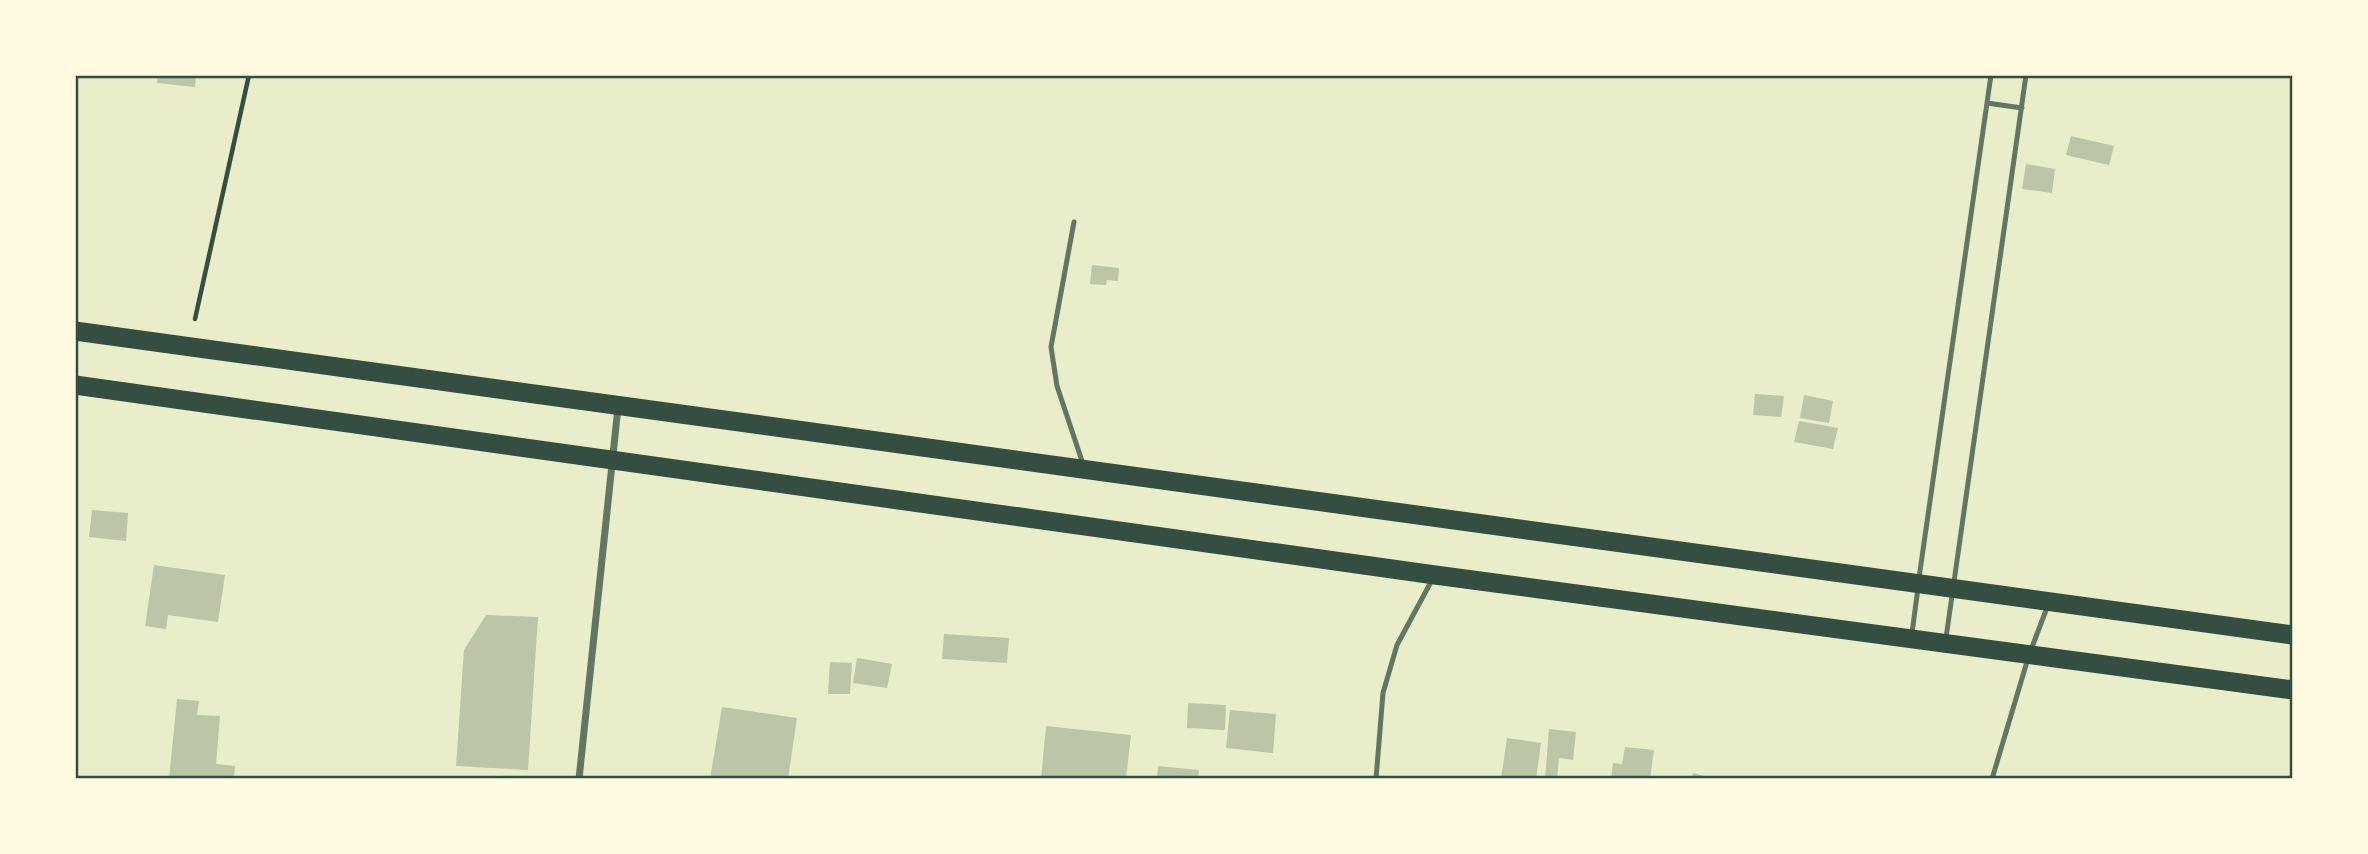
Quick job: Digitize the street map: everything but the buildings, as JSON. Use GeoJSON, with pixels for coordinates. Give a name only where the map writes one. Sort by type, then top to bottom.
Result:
{"type":"FeatureCollection","features":[{"type":"Feature","properties":{"kind":"highway"},"geometry":{"type":"LineString","coordinates":[[75,331],[2293,635]]}},
{"type":"Feature","properties":{"kind":"highway"},"geometry":{"type":"LineString","coordinates":[[75,385],[1435,575],[2293,690]]}},
{"type":"Feature","properties":{"kind":"street"},"geometry":{"type":"LineString","coordinates":[[579,779],[618,406]]}},
{"type":"Feature","properties":{"kind":"lane"},"geometry":{"type":"LineString","coordinates":[[1911,640],[1991,75]]}},
{"type":"Feature","properties":{"kind":"lane"},"geometry":{"type":"LineString","coordinates":[[1945,645],[2026,75]]}},
{"type":"Feature","properties":{"kind":"lane"},"geometry":{"type":"LineString","coordinates":[[1987,103],[2022,108]]}},
{"type":"Feature","properties":{"kind":"lane"},"geometry":{"type":"LineString","coordinates":[[1074,222],[1051,347],[1057,386],[1085,470]]}},
{"type":"Feature","properties":{"kind":"lane"},"geometry":{"type":"LineString","coordinates":[[1377,779],[1383,693],[1397,645],[1435,575]]}},
{"type":"Feature","properties":{"kind":"lane"},"geometry":{"type":"LineString","coordinates":[[1992,779],[2029,655],[2049,602]]}},
{"type":"Feature","properties":{"kind":"path"},"geometry":{"type":"LineString","coordinates":[[189,347],[249,75]]}}]}
